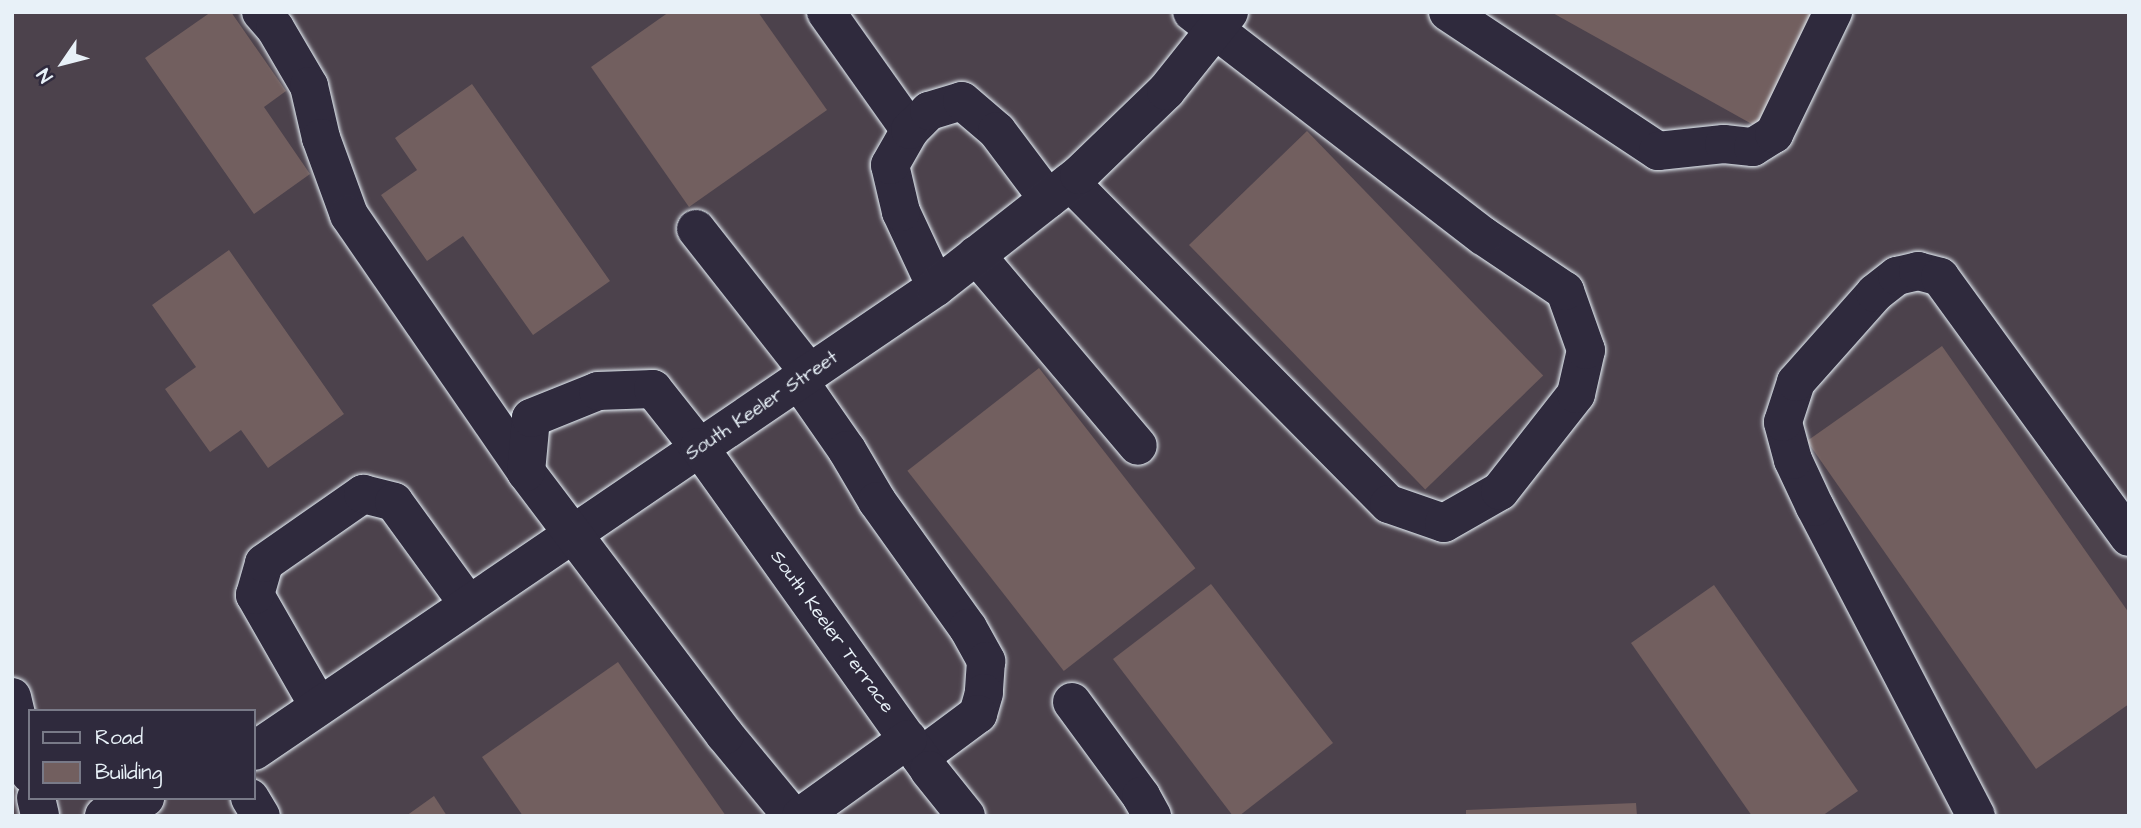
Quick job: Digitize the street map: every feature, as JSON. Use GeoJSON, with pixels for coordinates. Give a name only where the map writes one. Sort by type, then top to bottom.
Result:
{"type":"FeatureCollection","features":[{"type":"Feature","properties":{"kind":"street"},"geometry":{"type":"LineString","coordinates":[[261,12],[275,28],[309,86],[321,138],[349,215],[526,472],[725,735],[792,816]]}},
{"type":"Feature","properties":{"kind":"street"},"geometry":{"type":"LineString","coordinates":[[826,12],[910,130]]}},
{"type":"Feature","properties":{"kind":"street"},"geometry":{"type":"LineString","coordinates":[[1448,12],[1658,151],[1724,144],[1753,147],[1774,134],[1833,12]]}},
{"type":"Feature","properties":{"kind":"street"},"geometry":{"type":"LineString","coordinates":[[936,287],[901,212],[890,165],[910,130],[929,111],[962,101],[998,131],[1389,504],[1444,523],[1500,491],[1576,394],[1587,350],[1565,291],[1483,236],[1212,19]]}},
{"type":"Feature","properties":{"kind":"street","name":"South Keeler Street"},"geometry":{"type":"LineString","coordinates":[[256,750],[936,287],[1059,191],[1166,91],[1212,19]]}},
{"type":"Feature","properties":{"kind":"street"},"geometry":{"type":"LineString","coordinates":[[696,229],[805,378],[877,501],[968,628],[986,661],[984,693],[978,713],[801,816]]}},
{"type":"Feature","properties":{"kind":"street"},"geometry":{"type":"LineString","coordinates":[[976,255],[1138,446]]}},
{"type":"Feature","properties":{"kind":"street"},"geometry":{"type":"LineString","coordinates":[[1976,816],[1793,460],[1783,422],[1796,382],[1875,293],[1897,276],[1918,271],[1940,277],[2129,537]]}},
{"type":"Feature","properties":{"kind":"street","name":"South Keeler Terrace"},"geometry":{"type":"LineString","coordinates":[[526,472],[531,418],[598,391],[653,389],[699,447],[914,748],[966,816]]}},
{"type":"Feature","properties":{"kind":"street"},"geometry":{"type":"LineString","coordinates":[[318,705],[255,595],[264,563],[363,494],[394,502],[468,604]]}},
{"type":"Feature","properties":{"kind":"street"},"geometry":{"type":"LineString","coordinates":[[12,697],[28,765]]}},
{"type":"Feature","properties":{"kind":"street"},"geometry":{"type":"LineString","coordinates":[[1072,702],[1141,796],[1152,816]]}},
{"type":"Feature","properties":{"kind":"street"},"geometry":{"type":"LineString","coordinates":[[104,816],[140,800]]}},
{"type":"Feature","properties":{"kind":"street"},"geometry":{"type":"LineString","coordinates":[[251,800],[261,816]]}},
{"type":"Feature","properties":{"kind":"shaded area"},"geometry":{"type":"Polygon","coordinates":[[[12,12],[2129,12],[2129,816],[12,816],[12,12]]]}},
{"type":"Feature","properties":{"kind":"building"},"geometry":{"type":"Polygon","coordinates":[[[211,12],[231,12],[286,91],[264,107],[310,174],[254,214],[145,58],[211,12]]]}},
{"type":"Feature","properties":{"kind":"building"},"geometry":{"type":"Polygon","coordinates":[[[669,12],[758,12],[827,110],[689,207],[591,67],[669,12]]]}},
{"type":"Feature","properties":{"kind":"building"},"geometry":{"type":"Polygon","coordinates":[[[1551,12],[1822,12],[1759,128],[1551,12]]]}},
{"type":"Feature","properties":{"kind":"building"},"geometry":{"type":"Polygon","coordinates":[[[472,84],[610,281],[533,335],[463,236],[427,261],[381,195],[417,170],[395,138],[472,84]]]}},
{"type":"Feature","properties":{"kind":"building"},"geometry":{"type":"Polygon","coordinates":[[[1307,131],[1543,376],[1425,489],[1189,245],[1307,131]]]}},
{"type":"Feature","properties":{"kind":"building"},"geometry":{"type":"Polygon","coordinates":[[[229,250],[344,414],[268,468],[241,430],[210,452],[165,389],[196,367],[152,305],[229,250]]]}},
{"type":"Feature","properties":{"kind":"building"},"geometry":{"type":"Polygon","coordinates":[[[1942,346],[2129,613],[2129,704],[2036,769],[1807,441],[1942,346]]]}},
{"type":"Feature","properties":{"kind":"building"},"geometry":{"type":"Polygon","coordinates":[[[1039,368],[1195,568],[1064,671],[907,471],[1039,368]]]}},
{"type":"Feature","properties":{"kind":"building"},"geometry":{"type":"Polygon","coordinates":[[[1211,584],[1333,743],[1239,816],[1233,816],[1113,659],[1211,584]]]}},
{"type":"Feature","properties":{"kind":"building"},"geometry":{"type":"Polygon","coordinates":[[[1714,585],[1858,791],[1822,816],[1752,816],[1631,643],[1714,585]]]}},
{"type":"Feature","properties":{"kind":"building"},"geometry":{"type":"Polygon","coordinates":[[[618,662],[726,816],[523,816],[482,757],[618,662]]]}},
{"type":"Feature","properties":{"kind":"building"},"geometry":{"type":"Polygon","coordinates":[[[434,796],[447,816],[406,816],[434,796]]]}},
{"type":"Feature","properties":{"kind":"building"},"geometry":{"type":"Polygon","coordinates":[[[1636,803],[1637,816],[1466,816],[1466,810],[1636,803]]]}}]}
